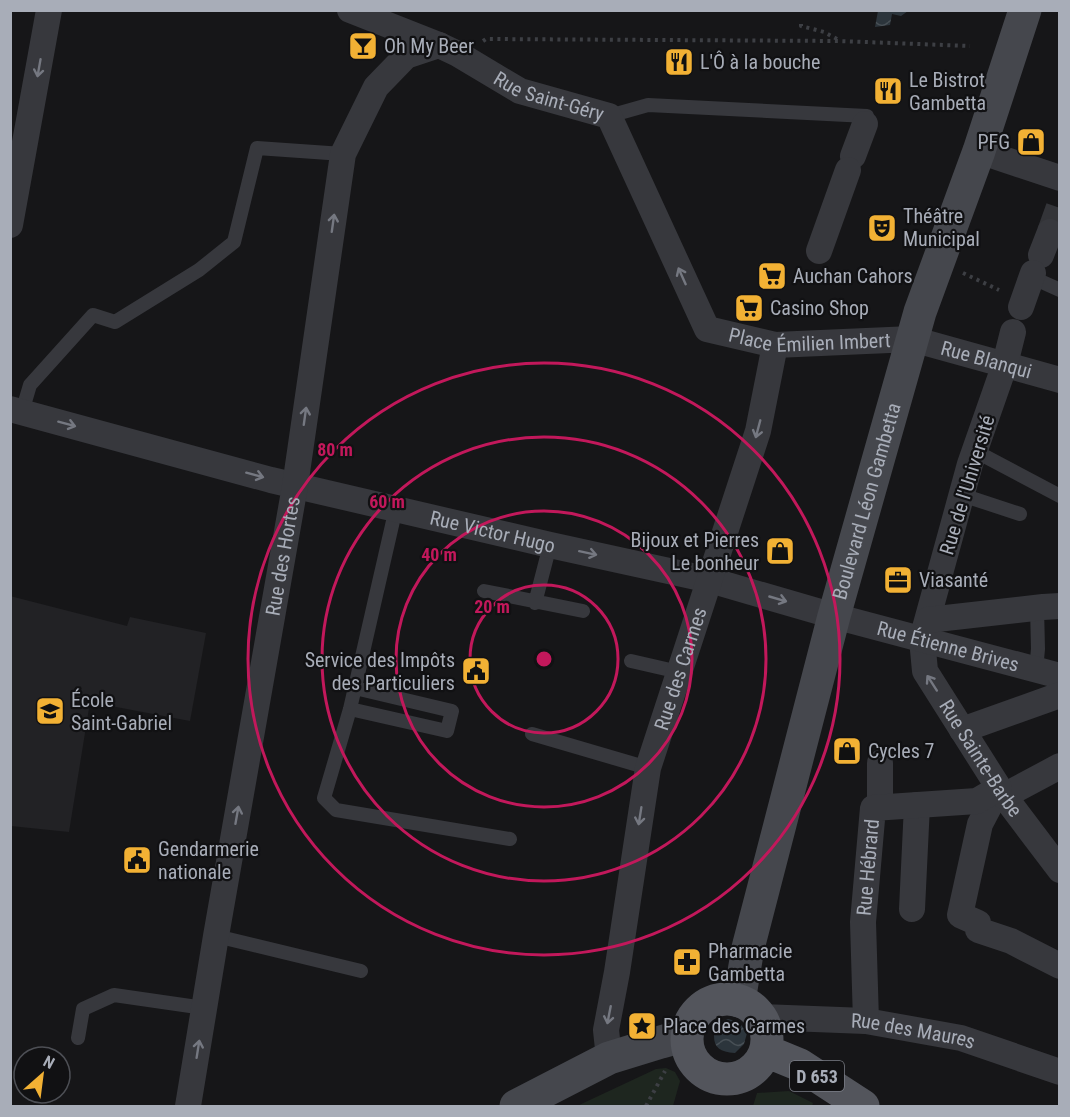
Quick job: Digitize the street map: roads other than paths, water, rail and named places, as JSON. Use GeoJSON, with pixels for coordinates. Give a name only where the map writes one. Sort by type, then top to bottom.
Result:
{"type":"FeatureCollection","features":[{"type":"Feature","properties":{"kind":"main road","name":"Boulevard Léon Gambetta"},"geometry":{"type":"LineString","coordinates":[[750,1009],[748,948],[834,616],[912,339],[979,151],[1025,10]]}},
{"type":"Feature","properties":{"kind":"main road"},"geometry":{"type":"LineString","coordinates":[[726,999],[750,1009],[766,1027],[768,1039],[766,1051],[757,1067],[741,1078],[729,1080],[712,1093],[705,1073],[690,1055],[686,1038],[693,1017],[713,1002],[726,999]]}},
{"type":"Feature","properties":{"kind":"main road"},"geometry":{"type":"LineString","coordinates":[[516,1107],[609,1058],[679,1037],[686,1038]]}},
{"type":"Feature","properties":{"kind":"main road","name":"D 653"},"geometry":{"type":"LineString","coordinates":[[766,1051],[800,1065],[863,1107]]}},
{"type":"Feature","properties":{"kind":"street"},"geometry":{"type":"LineString","coordinates":[[10,225],[49,10]]}},
{"type":"Feature","properties":{"kind":"street","name":"Rue Saint-Géry"},"geometry":{"type":"LineString","coordinates":[[350,10],[448,49],[520,91],[609,116]]}},
{"type":"Feature","properties":{"kind":"street","name":"Rue des Hortes"},"geometry":{"type":"LineString","coordinates":[[188,1107],[295,486],[343,154],[376,87],[406,56],[448,49]]}},
{"type":"Feature","properties":{"kind":"street","name":"Place Émilien Imbert"},"geometry":{"type":"LineString","coordinates":[[609,116],[701,327],[776,345],[912,339]]}},
{"type":"Feature","properties":{"kind":"street"},"geometry":{"type":"LineString","coordinates":[[819,251],[866,120]]}},
{"type":"Feature","properties":{"kind":"street"},"geometry":{"type":"LineString","coordinates":[[979,151],[1059,178]]}},
{"type":"Feature","properties":{"kind":"street"},"geometry":{"type":"LineString","coordinates":[[1021,307],[1039,259]]}},
{"type":"Feature","properties":{"kind":"street","name":"Rue de l'Université"},"geometry":{"type":"LineString","coordinates":[[925,630],[962,495],[1005,364],[1013,332]]}},
{"type":"Feature","properties":{"kind":"street","name":"Rue Blanqui"},"geometry":{"type":"LineString","coordinates":[[912,339],[1059,380]]}},
{"type":"Feature","properties":{"kind":"street","name":"Rue des Carmes"},"geometry":{"type":"LineString","coordinates":[[609,1058],[606,1030],[648,768],[758,431],[776,345]]}},
{"type":"Feature","properties":{"kind":"street","name":"Rue Victor Hugo"},"geometry":{"type":"LineString","coordinates":[[16,411],[295,486],[710,580],[834,616]]}},
{"type":"Feature","properties":{"kind":"street"},"geometry":{"type":"LineString","coordinates":[[925,630],[1048,607]]}},
{"type":"Feature","properties":{"kind":"street","name":"Rue Étienne Brives"},"geometry":{"type":"LineString","coordinates":[[834,616],[925,630],[1048,673]]}},
{"type":"Feature","properties":{"kind":"street","name":"Rue Sainte-Barbe"},"geometry":{"type":"LineString","coordinates":[[925,630],[924,671],[1002,792],[1059,870]]}},
{"type":"Feature","properties":{"kind":"street"},"geometry":{"type":"LineString","coordinates":[[962,730],[1059,695]]}},
{"type":"Feature","properties":{"kind":"street"},"geometry":{"type":"LineString","coordinates":[[880,763],[880,808]]}},
{"type":"Feature","properties":{"kind":"street","name":"Rue Hébrard"},"geometry":{"type":"LineString","coordinates":[[866,1021],[863,922],[873,808],[977,801],[1059,766]]}},
{"type":"Feature","properties":{"kind":"street"},"geometry":{"type":"LineString","coordinates":[[1002,792],[980,824],[960,915],[978,922],[978,930],[1011,941],[1059,966]]}},
{"type":"Feature","properties":{"kind":"street"},"geometry":{"type":"LineString","coordinates":[[912,909],[917,805]]}},
{"type":"Feature","properties":{"kind":"street","name":"Rue des Maures"},"geometry":{"type":"LineString","coordinates":[[750,1009],[866,1021],[961,1038],[1059,1072]]}},
{"type":"Feature","properties":{"kind":"lane","name":"Rue Saint-Géry"},"geometry":{"type":"LineString","coordinates":[[609,116],[648,105],[866,120]]}},
{"type":"Feature","properties":{"kind":"lane"},"geometry":{"type":"LineString","coordinates":[[16,411],[30,385],[93,315],[115,322],[199,270],[234,242],[257,148],[343,154]]}},
{"type":"Feature","properties":{"kind":"lane"},"geometry":{"type":"LineString","coordinates":[[1039,259],[1059,290]]}},
{"type":"Feature","properties":{"kind":"lane"},"geometry":{"type":"LineString","coordinates":[[975,451],[1059,496]]}},
{"type":"Feature","properties":{"kind":"lane"},"geometry":{"type":"LineString","coordinates":[[962,495],[1020,514]]}},
{"type":"Feature","properties":{"kind":"lane"},"geometry":{"type":"LineString","coordinates":[[396,508],[351,709],[324,798],[336,810],[510,839]]}},
{"type":"Feature","properties":{"kind":"lane"},"geometry":{"type":"LineString","coordinates":[[535,603],[550,545]]}},
{"type":"Feature","properties":{"kind":"lane"},"geometry":{"type":"LineString","coordinates":[[484,591],[583,611]]}},
{"type":"Feature","properties":{"kind":"lane"},"geometry":{"type":"LineString","coordinates":[[1048,607],[1038,648],[1048,673]]}},
{"type":"Feature","properties":{"kind":"lane"},"geometry":{"type":"LineString","coordinates":[[630,661],[679,672]]}},
{"type":"Feature","properties":{"kind":"lane"},"geometry":{"type":"LineString","coordinates":[[351,709],[447,730],[452,711],[355,688]]}},
{"type":"Feature","properties":{"kind":"lane"},"geometry":{"type":"LineString","coordinates":[[532,734],[648,768]]}},
{"type":"Feature","properties":{"kind":"lane"},"geometry":{"type":"LineString","coordinates":[[216,936],[361,971]]}},
{"type":"Feature","properties":{"kind":"lane"},"geometry":{"type":"LineString","coordinates":[[78,1038],[83,1009],[114,995],[204,1008]]}},
{"type":"Feature","properties":{"kind":"water"},"geometry":{"type":"Polygon","coordinates":[[[878,10],[908,11],[901,16],[892,14],[890,25],[875,27],[878,10]]]}},
{"type":"Feature","properties":{"kind":"water"},"geometry":{"type":"Polygon","coordinates":[[[728,1019],[739,1022],[747,1033],[744,1044],[735,1053],[723,1051],[715,1041],[716,1024],[728,1019]]]}},
{"type":"Feature","properties":{"kind":"tunnel"},"geometry":{"type":"LineString","coordinates":[[1050,232],[1060,204]]}},
{"type":"Feature","properties":{"kind":"place","name":"Oh My Beer"},"geometry":{"type":"Point","coordinates":[363,46]}},
{"type":"Feature","properties":{"kind":"place","name":"L'Ô à la bouche"},"geometry":{"type":"Point","coordinates":[679,62]}},
{"type":"Feature","properties":{"kind":"place","name":"Le Bistrot Gambetta"},"geometry":{"type":"Point","coordinates":[888,91]}},
{"type":"Feature","properties":{"kind":"place","name":"PFG"},"geometry":{"type":"Point","coordinates":[1031,142]}},
{"type":"Feature","properties":{"kind":"place","name":"Théâtre Municipal"},"geometry":{"type":"Point","coordinates":[882,228]}},
{"type":"Feature","properties":{"kind":"place","name":"Auchan Cahors"},"geometry":{"type":"Point","coordinates":[772,276]}},
{"type":"Feature","properties":{"kind":"place","name":"Casino Shop"},"geometry":{"type":"Point","coordinates":[749,308]}},
{"type":"Feature","properties":{"kind":"place","name":"Bijoux et Pierres Le bonheur"},"geometry":{"type":"Point","coordinates":[780,551]}},
{"type":"Feature","properties":{"kind":"place","name":"Viasanté"},"geometry":{"type":"Point","coordinates":[898,580]}},
{"type":"Feature","properties":{"kind":"place","name":"Service des Impôts des Particuliers"},"geometry":{"type":"Point","coordinates":[476,671]}},
{"type":"Feature","properties":{"kind":"place","name":"École Saint-Gabriel"},"geometry":{"type":"Point","coordinates":[50,711]}},
{"type":"Feature","properties":{"kind":"place","name":"Cycles 7"},"geometry":{"type":"Point","coordinates":[847,751]}},
{"type":"Feature","properties":{"kind":"place","name":"Gendarmerie nationale"},"geometry":{"type":"Point","coordinates":[137,860]}},
{"type":"Feature","properties":{"kind":"place","name":"Pharmacie Gambetta"},"geometry":{"type":"Point","coordinates":[687,962]}},
{"type":"Feature","properties":{"kind":"place","name":"Place des Carmes"},"geometry":{"type":"Point","coordinates":[642,1026]}}]}
